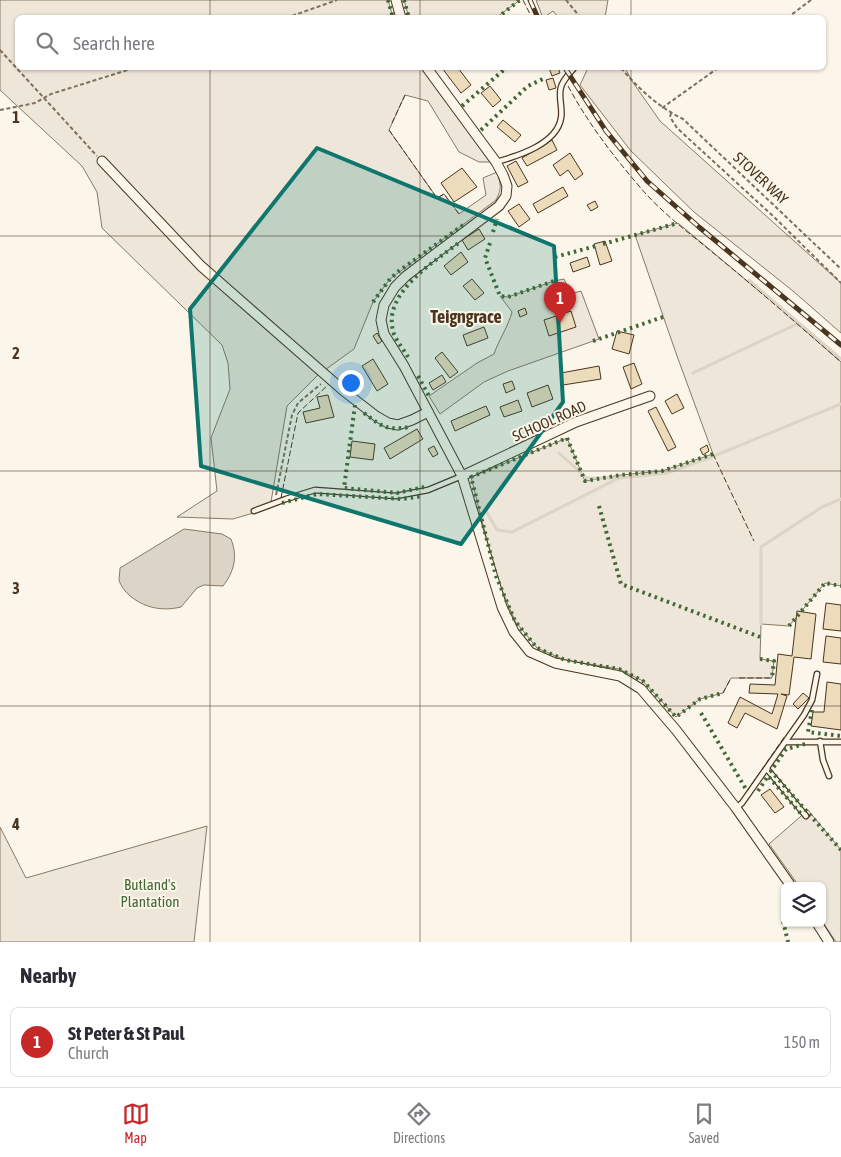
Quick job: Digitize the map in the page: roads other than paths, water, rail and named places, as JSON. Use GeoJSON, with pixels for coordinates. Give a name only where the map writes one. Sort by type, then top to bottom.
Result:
{"type":"FeatureCollection","features":[{"type":"Feature","properties":{"kind":"street"},"geometry":{"type":"LineString","coordinates":[[396,0],[400,15]]}},
{"type":"Feature","properties":{"kind":"street"},"geometry":{"type":"LineString","coordinates":[[428,70],[496,162],[507,186],[506,196],[499,206],[406,276],[395,287],[384,305],[381,320],[384,334],[404,366],[462,476],[502,607],[514,632],[530,652],[555,663],[620,676],[641,689],[676,730],[736,808],[788,882]]}},
{"type":"Feature","properties":{"kind":"street"},"geometry":{"type":"LineString","coordinates":[[102,161],[201,266],[328,378],[376,416],[388,423],[398,425],[428,412]]}},
{"type":"Feature","properties":{"kind":"street","name":"SCHOOL ROAD"},"geometry":{"type":"LineString","coordinates":[[462,476],[576,422],[650,396]]}},
{"type":"Feature","properties":{"kind":"street"},"geometry":{"type":"LineString","coordinates":[[820,927],[829,942]]}},
{"type":"Feature","properties":{"kind":"lane"},"geometry":{"type":"LineString","coordinates":[[496,162],[526,152],[551,138],[559,128],[562,117],[561,85],[572,70]]}},
{"type":"Feature","properties":{"kind":"lane"},"geometry":{"type":"LineString","coordinates":[[254,511],[315,490],[396,496],[428,490],[462,476]]}},
{"type":"Feature","properties":{"kind":"lane"},"geometry":{"type":"LineString","coordinates":[[736,808],[742,804],[804,715],[812,700],[817,674]]}},
{"type":"Feature","properties":{"kind":"lane"},"geometry":{"type":"LineString","coordinates":[[820,741],[823,760],[829,776]]}},
{"type":"Feature","properties":{"kind":"lane"},"geometry":{"type":"LineString","coordinates":[[786,742],[841,742]]}},
{"type":"Feature","properties":{"kind":"lane"},"geometry":{"type":"LineString","coordinates":[[767,769],[806,816]]}},
{"type":"Feature","properties":{"kind":"waterway"},"geometry":{"type":"LineString","coordinates":[[749,280],[841,359]]}},
{"type":"Feature","properties":{"kind":"waterway"},"geometry":{"type":"LineString","coordinates":[[693,373],[799,323]]}},
{"type":"Feature","properties":{"kind":"waterway"},"geometry":{"type":"LineString","coordinates":[[486,511],[497,530],[512,532],[619,478],[667,473],[709,458],[841,404]]}},
{"type":"Feature","properties":{"kind":"waterway"},"geometry":{"type":"LineString","coordinates":[[559,453],[587,478],[617,478]]}},
{"type":"Feature","properties":{"kind":"waterway"},"geometry":{"type":"LineString","coordinates":[[761,624],[761,547],[822,507],[841,499]]}},
{"type":"Feature","properties":{"kind":"railway"},"geometry":{"type":"LineString","coordinates":[[530,0],[537,15]]}},
{"type":"Feature","properties":{"kind":"railway"},"geometry":{"type":"LineString","coordinates":[[566,70],[606,131],[647,181],[699,227],[841,345]]}},
{"type":"Feature","properties":{"kind":"place","name":"St Peter & St Paul"},"geometry":{"type":"Point","coordinates":[560,323]}},
{"type":"Feature","properties":{"kind":"district","name":"Teigngrace"},"geometry":{"type":"Point","coordinates":[466,316]}},
{"type":"Feature","properties":{"kind":"park label","name":"Butland's Plantation"},"geometry":{"type":"Point","coordinates":[150,892]}}]}
